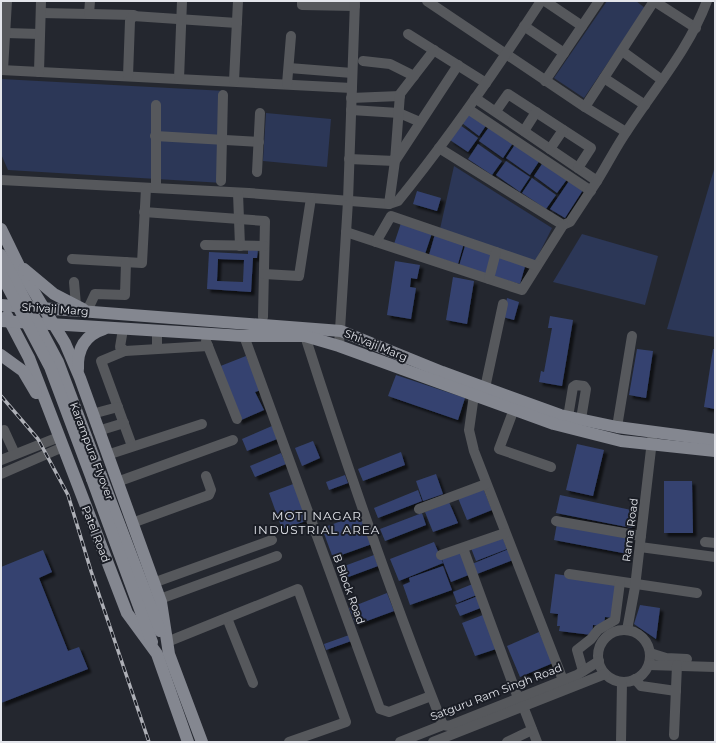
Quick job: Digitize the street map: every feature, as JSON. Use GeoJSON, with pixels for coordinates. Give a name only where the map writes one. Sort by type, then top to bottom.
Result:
{"type":"FeatureCollection","features":[{"type":"Feature","properties":{"kind":"main road"},"geometry":{"type":"LineString","coordinates":[[1,229],[18,264],[65,343],[80,378],[152,583],[160,599],[169,654],[202,742]]}},
{"type":"Feature","properties":{"kind":"main road","name":"Karampura Flyover"},"geometry":{"type":"LineString","coordinates":[[1,254],[58,362],[157,654]]}},
{"type":"Feature","properties":{"kind":"main road"},"geometry":{"type":"LineString","coordinates":[[18,264],[54,294],[87,311]]}},
{"type":"Feature","properties":{"kind":"main road","name":"Karampura Flyover"},"geometry":{"type":"LineString","coordinates":[[1,274],[50,367],[97,477],[169,654]]}},
{"type":"Feature","properties":{"kind":"main road","name":"Shivaji Marg"},"geometry":{"type":"LineString","coordinates":[[1,305],[341,331],[485,388],[568,417],[617,427],[653,438],[715,451]]}},
{"type":"Feature","properties":{"kind":"main road","name":"Patel Road"},"geometry":{"type":"LineString","coordinates":[[1,305],[5,321],[29,358],[127,613],[157,654],[188,742]]}},
{"type":"Feature","properties":{"kind":"main road","name":"Shivaji Marg"},"geometry":{"type":"LineString","coordinates":[[5,321],[203,334],[305,336],[339,346],[554,424],[621,441],[653,438],[715,440]]}},
{"type":"Feature","properties":{"kind":"main road"},"geometry":{"type":"LineString","coordinates":[[80,378],[78,360],[81,347],[89,336],[107,328]]}},
{"type":"Feature","properties":{"kind":"main road"},"geometry":{"type":"LineString","coordinates":[[1,355],[23,371],[51,415]]}},
{"type":"Feature","properties":{"kind":"main road"},"geometry":{"type":"LineString","coordinates":[[51,415],[52,396],[64,388],[78,390],[87,400]]}},
{"type":"Feature","properties":{"kind":"street"},"geometry":{"type":"LineString","coordinates":[[8,1],[4,30],[2,70],[287,84],[352,93],[400,96]]}},
{"type":"Feature","properties":{"kind":"street"},"geometry":{"type":"LineString","coordinates":[[38,72],[41,1]]}},
{"type":"Feature","properties":{"kind":"street"},"geometry":{"type":"LineString","coordinates":[[89,14],[90,1]]}},
{"type":"Feature","properties":{"kind":"street"},"geometry":{"type":"LineString","coordinates":[[179,79],[182,1]]}},
{"type":"Feature","properties":{"kind":"street"},"geometry":{"type":"LineString","coordinates":[[234,81],[238,1]]}},
{"type":"Feature","properties":{"kind":"street"},"geometry":{"type":"LineString","coordinates":[[302,1],[302,5],[355,4],[348,201],[339,346]]}},
{"type":"Feature","properties":{"kind":"street"},"geometry":{"type":"LineString","coordinates":[[427,1],[439,5],[545,81],[626,132]]}},
{"type":"Feature","properties":{"kind":"street"},"geometry":{"type":"LineString","coordinates":[[545,81],[599,1]]}},
{"type":"Feature","properties":{"kind":"street"},"geometry":{"type":"LineString","coordinates":[[585,107],[654,1],[696,28]]}},
{"type":"Feature","properties":{"kind":"street"},"geometry":{"type":"LineString","coordinates":[[346,232],[522,290],[563,225],[570,222],[591,191],[626,132],[696,28],[707,1]]}},
{"type":"Feature","properties":{"kind":"street"},"geometry":{"type":"LineString","coordinates":[[1,180],[238,193],[389,204],[398,201],[440,148],[506,54],[539,2],[582,26]]}},
{"type":"Feature","properties":{"kind":"street"},"geometry":{"type":"LineString","coordinates":[[41,13],[134,15],[237,23]]}},
{"type":"Feature","properties":{"kind":"street"},"geometry":{"type":"LineString","coordinates":[[128,76],[130,21],[134,15]]}},
{"type":"Feature","properties":{"kind":"street"},"geometry":{"type":"LineString","coordinates":[[524,26],[564,53]]}},
{"type":"Feature","properties":{"kind":"street"},"geometry":{"type":"LineString","coordinates":[[4,30],[40,34]]}},
{"type":"Feature","properties":{"kind":"street"},"geometry":{"type":"LineString","coordinates":[[408,34],[486,83]]}},
{"type":"Feature","properties":{"kind":"street"},"geometry":{"type":"LineString","coordinates":[[287,84],[291,36]]}},
{"type":"Feature","properties":{"kind":"street"},"geometry":{"type":"LineString","coordinates":[[389,204],[395,161],[400,96],[434,50]]}},
{"type":"Feature","properties":{"kind":"street"},"geometry":{"type":"LineString","coordinates":[[622,51],[662,80]]}},
{"type":"Feature","properties":{"kind":"street"},"geometry":{"type":"LineString","coordinates":[[363,61],[390,64],[414,76]]}},
{"type":"Feature","properties":{"kind":"street"},"geometry":{"type":"LineString","coordinates":[[395,161],[458,65]]}},
{"type":"Feature","properties":{"kind":"street"},"geometry":{"type":"LineString","coordinates":[[289,68],[352,73]]}},
{"type":"Feature","properties":{"kind":"street"},"geometry":{"type":"LineString","coordinates":[[604,78],[645,105]]}},
{"type":"Feature","properties":{"kind":"street"},"geometry":{"type":"LineString","coordinates":[[496,111],[508,94],[591,148],[578,168]]}},
{"type":"Feature","properties":{"kind":"street"},"geometry":{"type":"LineString","coordinates":[[221,181],[223,95]]}},
{"type":"Feature","properties":{"kind":"street"},"geometry":{"type":"LineString","coordinates":[[475,98],[597,181]]}},
{"type":"Feature","properties":{"kind":"street"},"geometry":{"type":"LineString","coordinates":[[72,259],[142,263],[144,212],[151,188],[156,136],[156,106]]}},
{"type":"Feature","properties":{"kind":"street"},"geometry":{"type":"LineString","coordinates":[[468,109],[591,191]]}},
{"type":"Feature","properties":{"kind":"street"},"geometry":{"type":"LineString","coordinates":[[351,110],[399,113],[420,122]]}},
{"type":"Feature","properties":{"kind":"street"},"geometry":{"type":"LineString","coordinates":[[524,131],[536,112]]}},
{"type":"Feature","properties":{"kind":"street"},"geometry":{"type":"LineString","coordinates":[[257,172],[260,113]]}},
{"type":"Feature","properties":{"kind":"street"},"geometry":{"type":"LineString","coordinates":[[550,149],[563,130]]}},
{"type":"Feature","properties":{"kind":"street"},"geometry":{"type":"LineString","coordinates":[[156,136],[259,142]]}},
{"type":"Feature","properties":{"kind":"street"},"geometry":{"type":"LineString","coordinates":[[440,148],[563,225]]}},
{"type":"Feature","properties":{"kind":"street"},"geometry":{"type":"LineString","coordinates":[[349,159],[395,161]]}},
{"type":"Feature","properties":{"kind":"street"},"geometry":{"type":"LineString","coordinates":[[238,193],[240,246]]}},
{"type":"Feature","properties":{"kind":"street"},"geometry":{"type":"LineString","coordinates":[[264,274],[299,276],[311,198]]}},
{"type":"Feature","properties":{"kind":"street"},"geometry":{"type":"LineString","coordinates":[[144,212],[265,221],[263,317]]}},
{"type":"Feature","properties":{"kind":"street"},"geometry":{"type":"LineString","coordinates":[[376,242],[391,216],[537,266]]}},
{"type":"Feature","properties":{"kind":"street"},"geometry":{"type":"LineString","coordinates":[[205,245],[264,246]]}},
{"type":"Feature","properties":{"kind":"street"},"geometry":{"type":"LineString","coordinates":[[489,279],[496,252]]}},
{"type":"Feature","properties":{"kind":"street"},"geometry":{"type":"LineString","coordinates":[[87,311],[95,294],[125,295],[126,262]]}},
{"type":"Feature","properties":{"kind":"street"},"geometry":{"type":"LineString","coordinates":[[74,282],[76,305]]}},
{"type":"Feature","properties":{"kind":"street"},"geometry":{"type":"LineString","coordinates":[[485,388],[503,304]]}},
{"type":"Feature","properties":{"kind":"street"},"geometry":{"type":"LineString","coordinates":[[123,328],[120,347],[125,350]]}},
{"type":"Feature","properties":{"kind":"street"},"geometry":{"type":"LineString","coordinates":[[157,349],[158,331]]}},
{"type":"Feature","properties":{"kind":"street"},"geometry":{"type":"LineString","coordinates":[[203,334],[237,418]]}},
{"type":"Feature","properties":{"kind":"street","name":"B Block Road"},"geometry":{"type":"LineString","coordinates":[[244,336],[380,709],[389,712],[431,696]]}},
{"type":"Feature","properties":{"kind":"street"},"geometry":{"type":"LineString","coordinates":[[305,336],[351,480],[402,622],[443,725]]}},
{"type":"Feature","properties":{"kind":"street"},"geometry":{"type":"LineString","coordinates":[[617,427],[632,336]]}},
{"type":"Feature","properties":{"kind":"street"},"geometry":{"type":"LineString","coordinates":[[132,446],[100,361],[125,350],[208,346]]}},
{"type":"Feature","properties":{"kind":"street"},"geometry":{"type":"LineString","coordinates":[[568,417],[573,387],[576,384],[584,386],[586,389],[581,419]]}},
{"type":"Feature","properties":{"kind":"street"},"geometry":{"type":"LineString","coordinates":[[474,395],[469,424],[470,437],[486,484],[563,680]]}},
{"type":"Feature","properties":{"kind":"street"},"geometry":{"type":"LineString","coordinates":[[92,414],[118,407]]}},
{"type":"Feature","properties":{"kind":"street"},"geometry":{"type":"LineString","coordinates":[[514,409],[499,449],[551,467]]}},
{"type":"Feature","properties":{"kind":"street"},"geometry":{"type":"LineString","coordinates":[[98,431],[124,423]]}},
{"type":"Feature","properties":{"kind":"street"},"geometry":{"type":"LineString","coordinates":[[107,454],[202,424]]}},
{"type":"Feature","properties":{"kind":"street"},"geometry":{"type":"LineString","coordinates":[[4,430],[15,454]]}},
{"type":"Feature","properties":{"kind":"street","name":"Rama Road"},"geometry":{"type":"LineString","coordinates":[[627,630],[636,585],[653,438]]}},
{"type":"Feature","properties":{"kind":"street"},"geometry":{"type":"LineString","coordinates":[[117,482],[233,440]]}},
{"type":"Feature","properties":{"kind":"street"},"geometry":{"type":"LineString","coordinates":[[1,460],[15,454],[61,442]]}},
{"type":"Feature","properties":{"kind":"street"},"geometry":{"type":"LineString","coordinates":[[1,474],[61,442]]}},
{"type":"Feature","properties":{"kind":"street"},"geometry":{"type":"LineString","coordinates":[[132,523],[209,495],[211,490],[206,476]]}},
{"type":"Feature","properties":{"kind":"street"},"geometry":{"type":"LineString","coordinates":[[419,509],[486,484]]}},
{"type":"Feature","properties":{"kind":"street"},"geometry":{"type":"LineString","coordinates":[[556,521],[641,536]]}},
{"type":"Feature","properties":{"kind":"street"},"geometry":{"type":"LineString","coordinates":[[441,555],[505,533]]}},
{"type":"Feature","properties":{"kind":"street"},"geometry":{"type":"LineString","coordinates":[[152,583],[272,540]]}},
{"type":"Feature","properties":{"kind":"street"},"geometry":{"type":"LineString","coordinates":[[640,547],[715,557]]}},
{"type":"Feature","properties":{"kind":"street"},"geometry":{"type":"LineString","coordinates":[[463,548],[520,702],[537,742]]}},
{"type":"Feature","properties":{"kind":"street"},"geometry":{"type":"LineString","coordinates":[[160,599],[277,556]]}},
{"type":"Feature","properties":{"kind":"street"},"geometry":{"type":"LineString","coordinates":[[569,574],[697,593]]}},
{"type":"Feature","properties":{"kind":"street"},"geometry":{"type":"LineString","coordinates":[[582,671],[577,650],[591,639],[598,630],[615,620],[620,582]]}},
{"type":"Feature","properties":{"kind":"street"},"geometry":{"type":"LineString","coordinates":[[167,642],[298,589],[346,722],[300,740],[289,742]]}},
{"type":"Feature","properties":{"kind":"street"},"geometry":{"type":"LineString","coordinates":[[227,618],[253,683]]}},
{"type":"Feature","properties":{"kind":"street"},"geometry":{"type":"LineString","coordinates":[[627,630],[642,637],[647,643],[650,653],[649,665],[642,675],[635,680],[622,682],[613,680],[605,674],[598,661],[599,649],[605,639],[615,632],[627,630]]}},
{"type":"Feature","properties":{"kind":"street"},"geometry":{"type":"LineString","coordinates":[[650,653],[666,658],[715,660]]}},
{"type":"Feature","properties":{"kind":"street","name":"Satguru Ram Singh Road"},"geometry":{"type":"LineString","coordinates":[[433,742],[520,702],[582,671],[598,661]]}},
{"type":"Feature","properties":{"kind":"street"},"geometry":{"type":"LineString","coordinates":[[649,665],[715,667]]}},
{"type":"Feature","properties":{"kind":"street"},"geometry":{"type":"LineString","coordinates":[[674,735],[677,665]]}},
{"type":"Feature","properties":{"kind":"street","name":"Satguru Ram Singh Road"},"geometry":{"type":"LineString","coordinates":[[400,742],[443,725],[449,726],[605,674]]}},
{"type":"Feature","properties":{"kind":"street"},"geometry":{"type":"LineString","coordinates":[[635,680],[641,686],[676,691]]}},
{"type":"Feature","properties":{"kind":"street"},"geometry":{"type":"LineString","coordinates":[[621,742],[622,682]]}},
{"type":"Feature","properties":{"kind":"street"},"geometry":{"type":"LineString","coordinates":[[507,742],[532,730]]}},
{"type":"Feature","properties":{"kind":"shaded area"},"geometry":{"type":"Polygon","coordinates":[[[607,1],[636,1],[645,8],[584,98],[554,78],[607,1]]]}},
{"type":"Feature","properties":{"kind":"shaded area"},"geometry":{"type":"Polygon","coordinates":[[[1,79],[226,91],[223,183],[8,170],[1,154],[1,79]]]}},
{"type":"Feature","properties":{"kind":"shaded area"},"geometry":{"type":"Polygon","coordinates":[[[266,113],[331,119],[327,167],[263,161],[266,113]]]}},
{"type":"Feature","properties":{"kind":"shaded area"},"geometry":{"type":"Polygon","coordinates":[[[454,166],[552,228],[535,262],[440,229],[454,166]]]}},
{"type":"Feature","properties":{"kind":"shaded area"},"geometry":{"type":"Polygon","coordinates":[[[715,166],[715,337],[667,329],[715,166]]]}},
{"type":"Feature","properties":{"kind":"shaded area"},"geometry":{"type":"Polygon","coordinates":[[[582,234],[658,256],[645,305],[553,282],[582,234]]]}},
{"type":"Feature","properties":{"kind":"building"},"geometry":{"type":"Polygon","coordinates":[[[470,112],[487,124],[479,136],[462,123],[470,112]]]}},
{"type":"Feature","properties":{"kind":"building"},"geometry":{"type":"Polygon","coordinates":[[[460,125],[478,138],[468,152],[450,140],[460,125]]]}},
{"type":"Feature","properties":{"kind":"building"},"geometry":{"type":"Polygon","coordinates":[[[489,127],[513,143],[503,158],[479,141],[489,127]]]}},
{"type":"Feature","properties":{"kind":"building"},"geometry":{"type":"Polygon","coordinates":[[[516,143],[540,160],[530,175],[506,158],[516,143]]]}},
{"type":"Feature","properties":{"kind":"building"},"geometry":{"type":"Polygon","coordinates":[[[478,144],[502,161],[492,175],[468,159],[478,144]]]}},
{"type":"Feature","properties":{"kind":"building"},"geometry":{"type":"Polygon","coordinates":[[[506,161],[530,177],[520,192],[496,175],[506,161]]]}},
{"type":"Feature","properties":{"kind":"building"},"geometry":{"type":"Polygon","coordinates":[[[544,161],[568,178],[557,193],[534,176],[544,161]]]}},
{"type":"Feature","properties":{"kind":"building"},"geometry":{"type":"Polygon","coordinates":[[[532,178],[556,195],[546,209],[522,193],[532,178]]]}},
{"type":"Feature","properties":{"kind":"building"},"geometry":{"type":"Polygon","coordinates":[[[569,181],[583,190],[565,218],[550,209],[569,181]]]}},
{"type":"Feature","properties":{"kind":"building"},"geometry":{"type":"Polygon","coordinates":[[[417,191],[441,198],[437,211],[413,204],[417,191]]]}},
{"type":"Feature","properties":{"kind":"building"},"geometry":{"type":"Polygon","coordinates":[[[401,223],[432,233],[425,254],[394,244],[401,223]]]}},
{"type":"Feature","properties":{"kind":"building"},"geometry":{"type":"Polygon","coordinates":[[[435,234],[464,243],[458,264],[429,255],[435,234]]]}},
{"type":"Feature","properties":{"kind":"building"},"geometry":{"type":"Polygon","coordinates":[[[465,246],[495,254],[489,275],[459,266],[465,246]]]}},
{"type":"Feature","properties":{"kind":"building"},"geometry":{"type":"Polygon","coordinates":[[[248,249],[258,249],[257,258],[253,258],[251,292],[207,289],[209,252],[248,254],[248,249]],[[218,259],[217,281],[243,282],[244,260],[218,259]]]}},
{"type":"Feature","properties":{"kind":"building"},"geometry":{"type":"Polygon","coordinates":[[[497,255],[526,263],[520,284],[491,276],[497,255]]]}},
{"type":"Feature","properties":{"kind":"building"},"geometry":{"type":"Polygon","coordinates":[[[395,261],[420,265],[417,279],[411,278],[410,287],[416,288],[411,319],[387,315],[395,261]]]}},
{"type":"Feature","properties":{"kind":"building"},"geometry":{"type":"Polygon","coordinates":[[[453,277],[474,281],[467,324],[446,320],[453,277]]]}},
{"type":"Feature","properties":{"kind":"building"},"geometry":{"type":"Polygon","coordinates":[[[507,298],[519,302],[514,320],[503,317],[507,298]]]}},
{"type":"Feature","properties":{"kind":"building"},"geometry":{"type":"Polygon","coordinates":[[[550,316],[573,320],[562,386],[539,382],[541,371],[544,372],[552,328],[548,328],[550,316]]]}},
{"type":"Feature","properties":{"kind":"building"},"geometry":{"type":"Polygon","coordinates":[[[637,349],[653,351],[646,398],[629,395],[637,349]]]}},
{"type":"Feature","properties":{"kind":"building"},"geometry":{"type":"Polygon","coordinates":[[[713,349],[715,349],[715,409],[704,407],[713,349]]]}},
{"type":"Feature","properties":{"kind":"building"},"geometry":{"type":"Polygon","coordinates":[[[246,356],[261,390],[255,392],[264,410],[239,421],[218,367],[246,356]]]}},
{"type":"Feature","properties":{"kind":"building"},"geometry":{"type":"Polygon","coordinates":[[[396,375],[465,398],[458,420],[388,396],[396,375]]]}},
{"type":"Feature","properties":{"kind":"building"},"geometry":{"type":"Polygon","coordinates":[[[272,426],[277,439],[247,451],[242,439],[272,426]]]}},
{"type":"Feature","properties":{"kind":"building"},"geometry":{"type":"Polygon","coordinates":[[[313,441],[320,458],[302,466],[295,448],[313,441]]]}},
{"type":"Feature","properties":{"kind":"building"},"geometry":{"type":"Polygon","coordinates":[[[577,444],[604,450],[593,496],[566,490],[577,444]]]}},
{"type":"Feature","properties":{"kind":"building"},"geometry":{"type":"Polygon","coordinates":[[[401,452],[405,465],[363,481],[358,469],[401,452]]]}},
{"type":"Feature","properties":{"kind":"building"},"geometry":{"type":"Polygon","coordinates":[[[281,453],[286,464],[255,477],[250,466],[281,453]]]}},
{"type":"Feature","properties":{"kind":"building"},"geometry":{"type":"Polygon","coordinates":[[[436,474],[443,494],[423,501],[416,481],[436,474]]]}},
{"type":"Feature","properties":{"kind":"building"},"geometry":{"type":"Polygon","coordinates":[[[345,475],[348,483],[329,490],[326,482],[345,475]]]}},
{"type":"Feature","properties":{"kind":"building"},"geometry":{"type":"Polygon","coordinates":[[[664,481],[692,481],[693,533],[664,533],[664,481]]]}},
{"type":"Feature","properties":{"kind":"building"},"geometry":{"type":"Polygon","coordinates":[[[296,483],[309,520],[282,529],[269,493],[296,483]]]}},
{"type":"Feature","properties":{"kind":"building"},"geometry":{"type":"Polygon","coordinates":[[[483,488],[492,510],[467,520],[458,498],[483,488]]]}},
{"type":"Feature","properties":{"kind":"building"},"geometry":{"type":"Polygon","coordinates":[[[418,490],[422,501],[378,518],[374,508],[418,490]]]}},
{"type":"Feature","properties":{"kind":"building"},"geometry":{"type":"Polygon","coordinates":[[[560,495],[636,511],[632,528],[556,513],[560,495]]]}},
{"type":"Feature","properties":{"kind":"building"},"geometry":{"type":"Polygon","coordinates":[[[449,502],[458,523],[433,532],[425,512],[449,502]]]}},
{"type":"Feature","properties":{"kind":"building"},"geometry":{"type":"Polygon","coordinates":[[[422,513],[426,525],[385,541],[380,529],[422,513]]]}},
{"type":"Feature","properties":{"kind":"building"},"geometry":{"type":"Polygon","coordinates":[[[361,514],[372,544],[333,558],[322,528],[361,514]]]}},
{"type":"Feature","properties":{"kind":"building"},"geometry":{"type":"Polygon","coordinates":[[[557,523],[631,537],[628,554],[554,540],[557,523]]]}},
{"type":"Feature","properties":{"kind":"building"},"geometry":{"type":"Polygon","coordinates":[[[502,536],[507,549],[476,561],[471,548],[502,536]]]}},
{"type":"Feature","properties":{"kind":"building"},"geometry":{"type":"Polygon","coordinates":[[[434,542],[443,563],[399,581],[390,559],[434,542]]]}},
{"type":"Feature","properties":{"kind":"building"},"geometry":{"type":"Polygon","coordinates":[[[461,549],[471,574],[451,582],[441,557],[461,549]]]}},
{"type":"Feature","properties":{"kind":"building"},"geometry":{"type":"Polygon","coordinates":[[[509,549],[513,560],[477,574],[472,564],[509,549]]]}},
{"type":"Feature","properties":{"kind":"building"},"geometry":{"type":"Polygon","coordinates":[[[43,550],[52,572],[39,578],[68,651],[79,647],[88,669],[1,703],[1,567],[43,550]]]}},
{"type":"Feature","properties":{"kind":"building"},"geometry":{"type":"Polygon","coordinates":[[[374,555],[378,566],[343,579],[339,568],[374,555]]]}},
{"type":"Feature","properties":{"kind":"building"},"geometry":{"type":"Polygon","coordinates":[[[443,566],[452,590],[410,605],[403,585],[410,582],[409,578],[443,566]]]}},
{"type":"Feature","properties":{"kind":"building"},"geometry":{"type":"Polygon","coordinates":[[[555,574],[619,583],[614,618],[605,617],[604,626],[593,625],[592,635],[559,631],[560,626],[557,626],[558,614],[550,613],[555,574]]]}},
{"type":"Feature","properties":{"kind":"building"},"geometry":{"type":"Polygon","coordinates":[[[475,583],[479,594],[457,603],[453,592],[475,583]]]}},
{"type":"Feature","properties":{"kind":"building"},"geometry":{"type":"Polygon","coordinates":[[[387,593],[394,611],[356,625],[349,608],[387,593]]]}},
{"type":"Feature","properties":{"kind":"building"},"geometry":{"type":"Polygon","coordinates":[[[478,596],[483,607],[460,616],[455,605],[478,596]]]}},
{"type":"Feature","properties":{"kind":"building"},"geometry":{"type":"Polygon","coordinates":[[[640,605],[660,608],[656,639],[634,624],[640,605]]]}},
{"type":"Feature","properties":{"kind":"building"},"geometry":{"type":"Polygon","coordinates":[[[483,615],[496,649],[475,656],[462,623],[483,615]]]}},
{"type":"Feature","properties":{"kind":"building"},"geometry":{"type":"Polygon","coordinates":[[[539,632],[553,663],[520,677],[507,646],[539,632]]]}},
{"type":"Feature","properties":{"kind":"building"},"geometry":{"type":"Polygon","coordinates":[[[352,634],[354,640],[326,650],[324,644],[352,634]]]}},
{"type":"Feature","properties":{"kind":"railway"},"geometry":{"type":"LineString","coordinates":[[1,396],[38,439],[68,495],[91,571],[149,742]]}},
{"type":"Feature","properties":{"kind":"district","name":"MOTI NAGAR INDUSTRIAL AREA"},"geometry":{"type":"Point","coordinates":[317,523]}}]}
